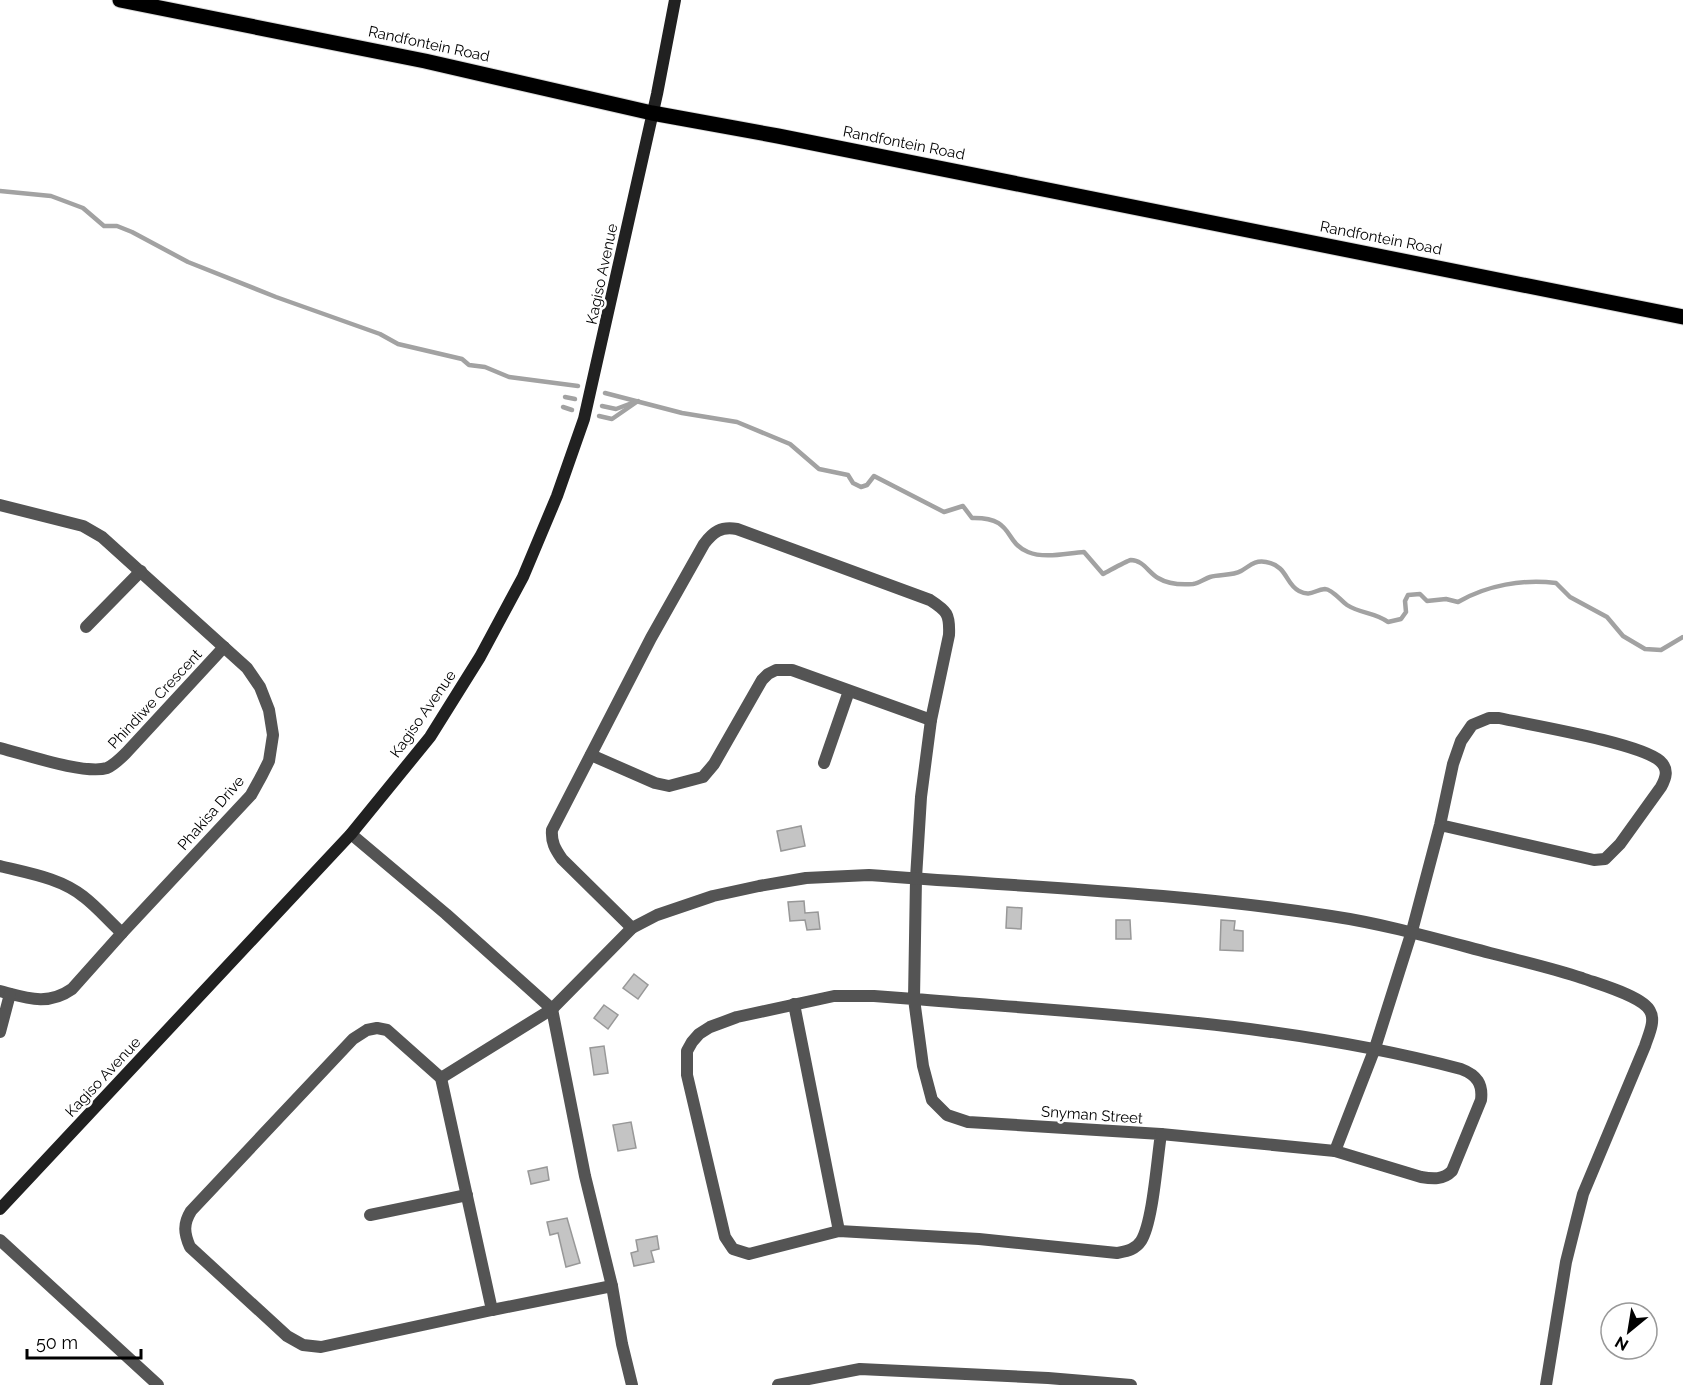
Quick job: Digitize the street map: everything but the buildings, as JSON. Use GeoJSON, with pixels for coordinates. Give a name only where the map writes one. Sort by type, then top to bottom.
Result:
{"type":"FeatureCollection","features":[{"type":"Feature","properties":{"kind":"main road","name":"Randfontein Road"},"geometry":{"type":"LineString","coordinates":[[120,0],[425,61],[652,113],[778,136],[1683,317]]}},
{"type":"Feature","properties":{"kind":"street","name":"Kagiso Avenue"},"geometry":{"type":"LineString","coordinates":[[0,1209],[351,834],[430,737],[480,657],[523,577],[557,496],[584,419],[675,0]]}},
{"type":"Feature","properties":{"kind":"street","name":"Phakisa Drive"},"geometry":{"type":"LineString","coordinates":[[0,505],[83,526],[102,537],[247,668],[260,687],[269,710],[273,735],[269,761],[251,795],[122,933],[83,979],[62,996],[50,1000],[38,1000],[5,992]]}},
{"type":"Feature","properties":{"kind":"street","name":"Snyman Street"},"geometry":{"type":"LineString","coordinates":[[591,755],[651,638],[704,544],[709,537],[723,528],[737,529],[930,600],[948,614],[950,622],[931,720],[921,797],[916,878],[914,999],[927,1087],[932,1100],[947,1115],[968,1122],[1161,1134],[1148,1224],[1141,1241],[1130,1250],[1117,1253],[979,1239],[838,1231],[757,1253],[742,1253],[733,1249],[724,1237],[687,1075],[687,1050],[699,1034],[710,1027],[736,1017],[794,1004]]}},
{"type":"Feature","properties":{"kind":"street"},"geometry":{"type":"LineString","coordinates":[[86,627],[141,571]]}},
{"type":"Feature","properties":{"kind":"street","name":"Phindiwe Crescent"},"geometry":{"type":"LineString","coordinates":[[0,748],[85,769],[109,767],[126,753],[224,647]]}},
{"type":"Feature","properties":{"kind":"street"},"geometry":{"type":"LineString","coordinates":[[632,928],[562,859],[552,838],[556,820],[591,755],[655,783],[669,786],[688,782],[707,773],[722,751],[756,689],[768,674],[777,670],[792,670],[931,720]]}},
{"type":"Feature","properties":{"kind":"street"},"geometry":{"type":"LineString","coordinates":[[824,763],[849,691]]}},
{"type":"Feature","properties":{"kind":"street"},"geometry":{"type":"LineString","coordinates":[[1335,1151],[1375,1048],[1412,931],[1440,825],[1453,764],[1461,741],[1472,725],[1489,718],[1511,720],[1638,750],[1661,762],[1666,769],[1666,778],[1657,794],[1616,849],[1605,859],[1594,860],[1440,825]]}},
{"type":"Feature","properties":{"kind":"street"},"geometry":{"type":"LineString","coordinates":[[351,834],[446,914],[552,1009],[585,1176],[612,1286],[632,1385]]}},
{"type":"Feature","properties":{"kind":"street"},"geometry":{"type":"LineString","coordinates":[[0,866],[34,874],[75,891],[122,933]]}},
{"type":"Feature","properties":{"kind":"street"},"geometry":{"type":"LineString","coordinates":[[441,1078],[552,1009],[632,928],[682,906],[713,896],[759,886],[836,875],[869,875],[1105,891],[1332,916],[1412,931],[1560,971],[1613,989],[1641,1002],[1650,1009],[1652,1016],[1651,1027],[1644,1046],[1583,1194],[1566,1262],[1546,1385]]}},
{"type":"Feature","properties":{"kind":"street"},"geometry":{"type":"LineString","coordinates":[[0,1032],[5,992]]}},
{"type":"Feature","properties":{"kind":"street"},"geometry":{"type":"LineString","coordinates":[[838,1231],[794,1004],[834,996],[914,999],[1274,1031],[1375,1048],[1470,1072],[1481,1084],[1481,1100],[1452,1171],[1441,1178],[1421,1177],[1335,1151],[1161,1134]]}},
{"type":"Feature","properties":{"kind":"street"},"geometry":{"type":"LineString","coordinates":[[492,1310],[441,1078],[387,1030],[376,1028],[367,1030],[353,1039],[186,1219],[186,1238],[190,1246],[287,1336],[303,1345],[321,1347],[612,1286]]}},
{"type":"Feature","properties":{"kind":"street"},"geometry":{"type":"LineString","coordinates":[[370,1215],[467,1196]]}},
{"type":"Feature","properties":{"kind":"street"},"geometry":{"type":"LineString","coordinates":[[0,1239],[158,1385]]}},
{"type":"Feature","properties":{"kind":"street"},"geometry":{"type":"LineString","coordinates":[[778,1385],[860,1369],[949,1372],[1131,1385]]}},
{"type":"Feature","properties":{"kind":"waterway"},"geometry":{"type":"LineString","coordinates":[[0,191],[51,196],[83,208],[104,226],[117,226],[132,232],[188,262],[276,297],[380,334],[398,344],[462,359],[469,365],[485,367],[509,377],[578,386]]}},
{"type":"Feature","properties":{"kind":"waterway"},"geometry":{"type":"LineString","coordinates":[[605,393],[682,413],[737,422],[790,444],[819,469],[848,475],[853,483],[861,487],[867,485],[874,476],[944,512],[963,506],[972,518],[995,521],[1007,531],[1020,548],[1028,552],[1049,555],[1084,552],[1103,574],[1131,560],[1139,562],[1162,580],[1175,584],[1193,584],[1210,577],[1237,573],[1255,563],[1266,562],[1278,567],[1294,588],[1303,593],[1328,590],[1352,608],[1378,616],[1388,622],[1401,619],[1406,612],[1405,601],[1408,595],[1420,594],[1427,601],[1446,599],[1458,602],[1493,587],[1531,582],[1556,583],[1570,597],[1607,617],[1623,636],[1645,649],[1661,650],[1683,637]]}},
{"type":"Feature","properties":{"kind":"waterway"},"geometry":{"type":"LineString","coordinates":[[565,397],[575,399]]}},
{"type":"Feature","properties":{"kind":"waterway"},"geometry":{"type":"LineString","coordinates":[[599,416],[612,419],[638,401]]}},
{"type":"Feature","properties":{"kind":"waterway"},"geometry":{"type":"LineString","coordinates":[[602,406],[616,409],[632,403]]}},
{"type":"Feature","properties":{"kind":"waterway"},"geometry":{"type":"LineString","coordinates":[[563,407],[572,410]]}}]}
